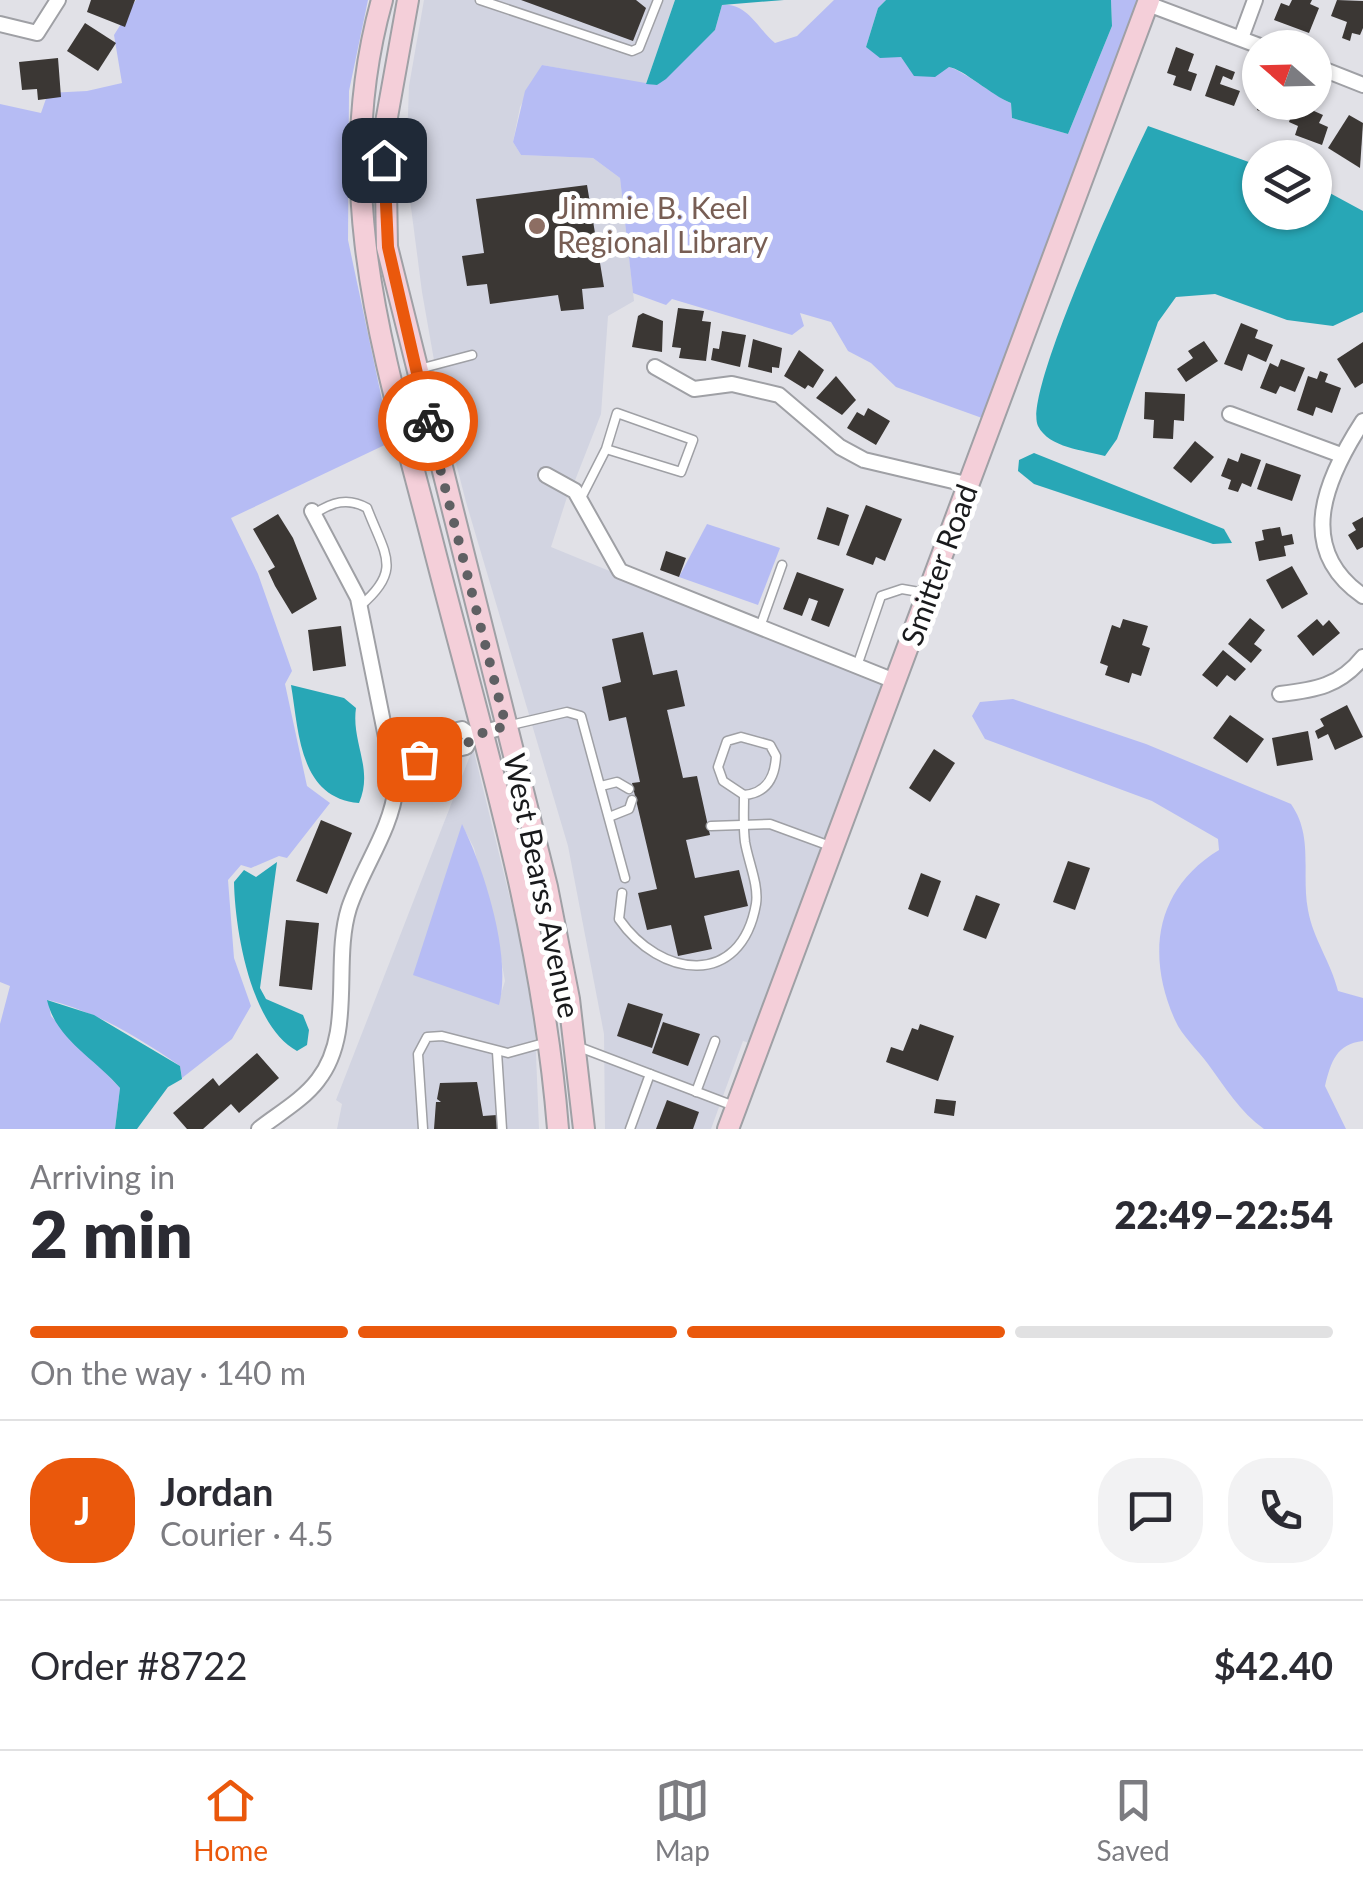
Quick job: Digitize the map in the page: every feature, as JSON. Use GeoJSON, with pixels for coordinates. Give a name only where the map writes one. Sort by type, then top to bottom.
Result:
{"type":"FeatureCollection","features":[{"type":"Feature","properties":{"kind":"main road","name":"West Bearss Avenue"},"geometry":{"type":"LineString","coordinates":[[382,0],[360,126],[363,252],[377,328],[477,735],[520,873],[550,1042],[560,1124]]}},
{"type":"Feature","properties":{"kind":"main road","name":"West Bearss Avenue"},"geometry":{"type":"LineString","coordinates":[[408,0],[388,100],[384,185],[388,247],[415,370],[547,887],[575,1046],[584,1129]]}},
{"type":"Feature","properties":{"kind":"main road","name":"Smitter Road"},"geometry":{"type":"LineString","coordinates":[[728,1129],[1148,2]]}},
{"type":"Feature","properties":{"kind":"main road"},"geometry":{"type":"LineString","coordinates":[[363,252],[374,268],[394,356],[415,370]]}},
{"type":"Feature","properties":{"kind":"street"},"geometry":{"type":"LineString","coordinates":[[0,24],[36,32],[58,0]]}},
{"type":"Feature","properties":{"kind":"street"},"geometry":{"type":"LineString","coordinates":[[1148,2],[1241,38],[1255,0]]}},
{"type":"Feature","properties":{"kind":"street"},"geometry":{"type":"LineString","coordinates":[[1332,73],[1363,86]]}},
{"type":"Feature","properties":{"kind":"street"},"geometry":{"type":"LineString","coordinates":[[655,367],[694,389],[732,384],[779,395],[840,447],[864,460],[970,485]]}},
{"type":"Feature","properties":{"kind":"street"},"geometry":{"type":"LineString","coordinates":[[1230,414],[1341,455]]}},
{"type":"Feature","properties":{"kind":"street"},"geometry":{"type":"LineString","coordinates":[[1363,421],[1341,455],[1322,499],[1324,543],[1346,584],[1363,596]]}},
{"type":"Feature","properties":{"kind":"street"},"geometry":{"type":"LineString","coordinates":[[546,476],[575,491],[620,570],[897,682]]}},
{"type":"Feature","properties":{"kind":"street"},"geometry":{"type":"LineString","coordinates":[[259,1129],[316,1083],[330,1058],[337,1027],[348,914],[393,811],[395,764],[360,606],[350,576],[313,512]]}},
{"type":"Feature","properties":{"kind":"street"},"geometry":{"type":"LineString","coordinates":[[1280,694],[1322,689],[1349,675],[1363,658]]}},
{"type":"Feature","properties":{"kind":"street"},"geometry":{"type":"LineString","coordinates":[[395,764],[466,747],[477,735],[506,726]]}},
{"type":"Feature","properties":{"kind":"street"},"geometry":{"type":"LineString","coordinates":[[391,744],[462,729],[477,735]]}},
{"type":"Feature","properties":{"kind":"lane"},"geometry":{"type":"LineString","coordinates":[[482,0],[632,51],[638,48],[658,0]]}},
{"type":"Feature","properties":{"kind":"lane"},"geometry":{"type":"LineString","coordinates":[[415,370],[472,355]]}},
{"type":"Feature","properties":{"kind":"lane"},"geometry":{"type":"LineString","coordinates":[[580,500],[606,449],[617,413],[693,440],[681,472],[606,449]]}},
{"type":"Feature","properties":{"kind":"lane"},"geometry":{"type":"LineString","coordinates":[[313,512],[339,501],[356,501],[367,508],[388,572],[384,586],[360,606]]}},
{"type":"Feature","properties":{"kind":"lane"},"geometry":{"type":"LineString","coordinates":[[760,626],[782,565]]}},
{"type":"Feature","properties":{"kind":"lane"},"geometry":{"type":"LineString","coordinates":[[857,666],[881,596],[902,589],[930,594]]}},
{"type":"Feature","properties":{"kind":"lane"},"geometry":{"type":"LineString","coordinates":[[506,726],[567,712],[581,716],[625,878]]}},
{"type":"Feature","properties":{"kind":"lane"},"geometry":{"type":"LineString","coordinates":[[741,737],[770,744],[776,756],[769,784],[756,794],[744,796],[723,780],[718,766],[727,740],[741,737]]}},
{"type":"Feature","properties":{"kind":"lane"},"geometry":{"type":"LineString","coordinates":[[601,786],[616,782],[629,789]]}},
{"type":"Feature","properties":{"kind":"lane"},"geometry":{"type":"LineString","coordinates":[[622,893],[619,919],[649,953],[694,968],[716,961],[740,942],[756,902],[744,823],[744,796]]}},
{"type":"Feature","properties":{"kind":"lane"},"geometry":{"type":"LineString","coordinates":[[609,817],[629,809],[632,800]]}},
{"type":"Feature","properties":{"kind":"lane"},"geometry":{"type":"LineString","coordinates":[[711,826],[770,824],[834,848]]}},
{"type":"Feature","properties":{"kind":"lane"},"geometry":{"type":"LineString","coordinates":[[423,1129],[418,1054],[427,1037],[442,1036],[497,1052],[550,1042]]}},
{"type":"Feature","properties":{"kind":"lane"},"geometry":{"type":"LineString","coordinates":[[696,1092],[715,1041]]}},
{"type":"Feature","properties":{"kind":"lane"},"geometry":{"type":"LineString","coordinates":[[575,1046],[736,1107]]}},
{"type":"Feature","properties":{"kind":"lane"},"geometry":{"type":"LineString","coordinates":[[497,1052],[502,1129]]}},
{"type":"Feature","properties":{"kind":"lane"},"geometry":{"type":"LineString","coordinates":[[630,1129],[650,1074]]}},
{"type":"Feature","properties":{"kind":"shaded area"},"geometry":{"type":"Polygon","coordinates":[[[136,0],[368,0],[349,91],[348,240],[391,442],[231,518],[258,574],[292,671],[285,684],[307,786],[330,803],[287,858],[279,856],[251,868],[241,865],[228,880],[234,958],[251,1006],[232,1039],[182,1078],[180,1066],[133,1036],[83,1011],[48,1000],[51,1016],[120,1088],[115,1129],[0,1129],[0,1024],[10,986],[0,982],[0,104],[41,113],[48,93],[87,91],[122,83],[114,35],[136,0]]]}},
{"type":"Feature","properties":{"kind":"shaded area"},"geometry":{"type":"Polygon","coordinates":[[[424,0],[675,0],[646,84],[542,65],[520,107],[513,142],[521,155],[593,158],[620,178],[634,301],[608,316],[601,414],[574,483],[543,467],[536,477],[568,494],[551,547],[888,685],[753,1044],[743,1041],[711,1129],[605,1129],[604,1034],[568,846],[466,502],[444,417],[422,292],[406,169],[409,86],[424,0]]]}},
{"type":"Feature","properties":{"kind":"shaded area"},"geometry":{"type":"Polygon","coordinates":[[[675,0],[784,0],[722,5],[715,30],[666,79],[657,85],[646,84],[675,0]]]}},
{"type":"Feature","properties":{"kind":"shaded area"},"geometry":{"type":"Polygon","coordinates":[[[834,0],[886,0],[878,8],[866,47],[901,57],[915,76],[952,68],[1011,103],[1012,118],[1068,134],[1112,26],[1111,0],[1141,0],[982,418],[896,387],[871,363],[848,351],[831,322],[800,313],[804,326],[792,335],[672,299],[666,305],[633,293],[620,178],[593,158],[521,155],[513,142],[525,91],[542,65],[657,85],[715,30],[722,5],[745,12],[775,43],[797,36],[834,0]]]}},
{"type":"Feature","properties":{"kind":"shaded area"},"geometry":{"type":"Polygon","coordinates":[[[886,0],[1111,0],[1112,26],[1068,134],[1012,118],[1011,103],[955,69],[949,67],[935,77],[914,76],[901,57],[880,58],[866,47],[878,8],[886,0]]]}},
{"type":"Feature","properties":{"kind":"shaded area"},"geometry":{"type":"Polygon","coordinates":[[[1148,126],[1242,160],[1242,230],[1332,230],[1332,194],[1363,211],[1363,312],[1333,326],[1287,320],[1215,294],[1176,297],[1158,322],[1117,439],[1105,456],[1050,439],[1038,426],[1037,406],[1046,371],[1148,126]]]}},
{"type":"Feature","properties":{"kind":"shaded area"},"geometry":{"type":"Polygon","coordinates":[[[1034,453],[1224,529],[1232,543],[1213,544],[1034,484],[1018,471],[1019,460],[1034,453]]]}},
{"type":"Feature","properties":{"kind":"shaded area"},"geometry":{"type":"Polygon","coordinates":[[[707,524],[780,548],[758,605],[679,577],[707,524]]]}},
{"type":"Feature","properties":{"kind":"shaded area"},"geometry":{"type":"Polygon","coordinates":[[[291,685],[344,698],[356,708],[364,779],[359,803],[339,798],[313,776],[300,742],[291,685]]]}},
{"type":"Feature","properties":{"kind":"shaded area"},"geometry":{"type":"Polygon","coordinates":[[[1013,699],[1146,744],[1291,804],[1302,829],[1306,896],[1314,931],[1338,991],[1363,998],[1363,1041],[1341,1050],[1325,1086],[1346,1129],[1264,1129],[1233,1099],[1175,1020],[1161,972],[1162,925],[1181,884],[1219,850],[1218,839],[1152,801],[985,739],[972,716],[980,702],[1013,699]]]}},
{"type":"Feature","properties":{"kind":"shaded area"},"geometry":{"type":"Polygon","coordinates":[[[473,748],[520,939],[535,1029],[539,1129],[337,1129],[342,1104],[336,1100],[473,748]],[[462,825],[441,896],[498,1004],[505,981],[474,848],[462,825]]]}},
{"type":"Feature","properties":{"kind":"shaded area"},"geometry":{"type":"Polygon","coordinates":[[[462,824],[494,913],[502,962],[499,1005],[413,975],[462,824]]]}},
{"type":"Feature","properties":{"kind":"shaded area"},"geometry":{"type":"Polygon","coordinates":[[[277,862],[260,988],[266,999],[303,1015],[309,1030],[307,1045],[297,1051],[281,1039],[257,999],[242,950],[235,902],[234,882],[244,870],[256,877],[277,862]]]}},
{"type":"Feature","properties":{"kind":"shaded area"},"geometry":{"type":"Polygon","coordinates":[[[47,1000],[94,1015],[180,1066],[182,1079],[168,1087],[137,1129],[115,1129],[120,1088],[68,1038],[47,1000]]]}},
{"type":"Feature","properties":{"kind":"building"},"geometry":{"type":"Polygon","coordinates":[[[91,0],[135,0],[125,27],[87,12],[91,0]]]}},
{"type":"Feature","properties":{"kind":"building"},"geometry":{"type":"Polygon","coordinates":[[[521,0],[636,0],[646,8],[633,41],[521,0]]]}},
{"type":"Feature","properties":{"kind":"building"},"geometry":{"type":"Polygon","coordinates":[[[1292,0],[1312,0],[1310,4],[1319,8],[1310,30],[1274,20],[1281,3],[1289,6],[1292,0]]]}},
{"type":"Feature","properties":{"kind":"building"},"geometry":{"type":"Polygon","coordinates":[[[1337,0],[1363,1],[1363,28],[1360,35],[1352,33],[1350,41],[1342,38],[1347,22],[1331,16],[1337,0]]]}},
{"type":"Feature","properties":{"kind":"building"},"geometry":{"type":"Polygon","coordinates":[[[85,23],[116,43],[98,71],[67,51],[85,23]]]}},
{"type":"Feature","properties":{"kind":"building"},"geometry":{"type":"Polygon","coordinates":[[[1176,47],[1194,54],[1188,71],[1197,74],[1191,91],[1173,85],[1176,76],[1167,73],[1176,47]]]}},
{"type":"Feature","properties":{"kind":"building"},"geometry":{"type":"Polygon","coordinates":[[[58,58],[61,97],[38,100],[37,89],[22,90],[19,62],[58,58]]]}},
{"type":"Feature","properties":{"kind":"building"},"geometry":{"type":"Polygon","coordinates":[[[1216,65],[1235,72],[1232,80],[1223,76],[1220,84],[1240,91],[1234,106],[1205,96],[1216,65]]]}},
{"type":"Feature","properties":{"kind":"building"},"geometry":{"type":"Polygon","coordinates":[[[1349,115],[1363,123],[1360,168],[1332,150],[1332,142],[1349,115]]]}},
{"type":"Feature","properties":{"kind":"building"},"geometry":{"type":"Polygon","coordinates":[[[1320,120],[1319,123],[1328,127],[1324,140],[1308,140],[1295,135],[1298,126],[1289,122],[1320,120]]]}},
{"type":"Feature","properties":{"kind":"building","name":"Jimmie B. Keel Regional Library"},"geometry":{"type":"Polygon","coordinates":[[[587,185],[604,287],[582,289],[584,309],[561,311],[558,295],[490,304],[487,284],[467,286],[462,256],[484,253],[476,199],[587,185]]]}},
{"type":"Feature","properties":{"kind":"building"},"geometry":{"type":"Polygon","coordinates":[[[678,308],[704,311],[702,321],[711,322],[706,361],[679,358],[681,348],[672,347],[678,308]]]}},
{"type":"Feature","properties":{"kind":"building"},"geometry":{"type":"Polygon","coordinates":[[[643,313],[663,321],[662,352],[632,347],[638,316],[643,313]]]}},
{"type":"Feature","properties":{"kind":"building"},"geometry":{"type":"Polygon","coordinates":[[[1241,323],[1258,330],[1255,338],[1273,345],[1266,362],[1248,354],[1242,371],[1224,364],[1241,323]]]}},
{"type":"Feature","properties":{"kind":"building"},"geometry":{"type":"Polygon","coordinates":[[[722,331],[746,335],[740,367],[711,360],[713,348],[719,349],[722,331]]]}},
{"type":"Feature","properties":{"kind":"building"},"geometry":{"type":"Polygon","coordinates":[[[753,339],[782,348],[779,368],[772,367],[772,373],[748,367],[753,339]]]}},
{"type":"Feature","properties":{"kind":"building"},"geometry":{"type":"Polygon","coordinates":[[[1204,341],[1218,361],[1186,382],[1177,369],[1193,358],[1188,351],[1204,341]]]}},
{"type":"Feature","properties":{"kind":"building"},"geometry":{"type":"Polygon","coordinates":[[[1363,342],[1363,383],[1355,388],[1337,359],[1363,342]]]}},
{"type":"Feature","properties":{"kind":"building"},"geometry":{"type":"Polygon","coordinates":[[[799,350],[824,370],[813,388],[808,385],[805,389],[784,376],[799,350]]]}},
{"type":"Feature","properties":{"kind":"building"},"geometry":{"type":"Polygon","coordinates":[[[1281,359],[1305,368],[1295,392],[1280,386],[1276,394],[1260,388],[1270,363],[1278,367],[1281,359]]]}},
{"type":"Feature","properties":{"kind":"building"},"geometry":{"type":"Polygon","coordinates":[[[1320,371],[1328,374],[1325,382],[1341,388],[1332,413],[1316,407],[1313,416],[1297,410],[1308,376],[1317,379],[1320,371]]]}},
{"type":"Feature","properties":{"kind":"building"},"geometry":{"type":"Polygon","coordinates":[[[836,376],[856,400],[842,415],[816,398],[836,376]]]}},
{"type":"Feature","properties":{"kind":"building"},"geometry":{"type":"Polygon","coordinates":[[[1145,392],[1185,394],[1184,421],[1174,420],[1173,439],[1153,438],[1154,420],[1144,419],[1145,392]]]}},
{"type":"Feature","properties":{"kind":"building"},"geometry":{"type":"Polygon","coordinates":[[[868,408],[890,421],[876,445],[847,428],[857,412],[864,416],[868,408]]]}},
{"type":"Feature","properties":{"kind":"building"},"geometry":{"type":"Polygon","coordinates":[[[1195,441],[1214,457],[1191,483],[1173,468],[1195,441]]]}},
{"type":"Feature","properties":{"kind":"building"},"geometry":{"type":"Polygon","coordinates":[[[1241,453],[1261,460],[1251,487],[1242,483],[1238,492],[1228,489],[1231,480],[1221,476],[1228,458],[1238,462],[1241,453]]]}},
{"type":"Feature","properties":{"kind":"building"},"geometry":{"type":"Polygon","coordinates":[[[1266,463],[1301,475],[1292,501],[1257,489],[1266,463]]]}},
{"type":"Feature","properties":{"kind":"building"},"geometry":{"type":"Polygon","coordinates":[[[866,505],[902,519],[885,561],[876,557],[873,565],[846,555],[866,505]]]}},
{"type":"Feature","properties":{"kind":"building"},"geometry":{"type":"Polygon","coordinates":[[[827,507],[849,515],[839,546],[817,539],[827,507]]]}},
{"type":"Feature","properties":{"kind":"building"},"geometry":{"type":"Polygon","coordinates":[[[278,514],[293,538],[317,599],[292,614],[268,571],[275,567],[253,529],[278,514]]]}},
{"type":"Feature","properties":{"kind":"building"},"geometry":{"type":"Polygon","coordinates":[[[1363,517],[1363,547],[1357,550],[1348,535],[1356,530],[1352,523],[1363,517]]]}},
{"type":"Feature","properties":{"kind":"building"},"geometry":{"type":"Polygon","coordinates":[[[1280,527],[1282,536],[1292,534],[1294,544],[1284,546],[1286,556],[1259,561],[1255,542],[1264,540],[1262,530],[1280,527]]]}},
{"type":"Feature","properties":{"kind":"building"},"geometry":{"type":"Polygon","coordinates":[[[666,551],[686,558],[679,577],[660,570],[666,551]]]}},
{"type":"Feature","properties":{"kind":"building"},"geometry":{"type":"Polygon","coordinates":[[[1292,566],[1308,594],[1282,609],[1266,580],[1292,566]]]}},
{"type":"Feature","properties":{"kind":"building"},"geometry":{"type":"Polygon","coordinates":[[[797,572],[844,589],[829,627],[811,620],[818,601],[809,598],[802,616],[783,609],[797,572]]]}},
{"type":"Feature","properties":{"kind":"building"},"geometry":{"type":"Polygon","coordinates":[[[1250,618],[1265,630],[1254,644],[1262,650],[1251,663],[1228,644],[1250,618]]]}},
{"type":"Feature","properties":{"kind":"building"},"geometry":{"type":"Polygon","coordinates":[[[1123,619],[1148,626],[1142,645],[1150,648],[1141,676],[1132,673],[1129,683],[1105,675],[1108,666],[1100,663],[1112,625],[1120,628],[1123,619]]]}},
{"type":"Feature","properties":{"kind":"building"},"geometry":{"type":"Polygon","coordinates":[[[1317,619],[1323,626],[1329,620],[1340,633],[1313,656],[1297,636],[1317,619]]]}},
{"type":"Feature","properties":{"kind":"building"},"geometry":{"type":"Polygon","coordinates":[[[341,626],[346,666],[313,671],[308,630],[341,626]]]}},
{"type":"Feature","properties":{"kind":"building"},"geometry":{"type":"Polygon","coordinates":[[[643,632],[653,675],[677,670],[685,706],[667,710],[683,778],[697,776],[710,835],[686,840],[695,878],[739,870],[748,906],[704,916],[712,949],[678,956],[671,925],[647,930],[638,893],[657,889],[632,783],[640,782],[626,717],[609,721],[602,687],[621,682],[612,639],[643,632]]]}},
{"type":"Feature","properties":{"kind":"building"},"geometry":{"type":"Polygon","coordinates":[[[1223,650],[1246,669],[1235,681],[1227,675],[1217,687],[1202,675],[1223,650]]]}},
{"type":"Feature","properties":{"kind":"building"},"geometry":{"type":"Polygon","coordinates":[[[1347,705],[1363,737],[1335,750],[1328,734],[1318,739],[1315,731],[1324,726],[1320,719],[1347,705]]]}},
{"type":"Feature","properties":{"kind":"building"},"geometry":{"type":"Polygon","coordinates":[[[1230,715],[1264,739],[1247,763],[1213,738],[1230,715]]]}},
{"type":"Feature","properties":{"kind":"building"},"geometry":{"type":"Polygon","coordinates":[[[1308,731],[1313,760],[1277,766],[1272,738],[1308,731]]]}},
{"type":"Feature","properties":{"kind":"building"},"geometry":{"type":"Polygon","coordinates":[[[934,749],[955,763],[930,802],[909,788],[934,749]]]}},
{"type":"Feature","properties":{"kind":"building"},"geometry":{"type":"Polygon","coordinates":[[[321,820],[352,833],[327,894],[296,881],[321,820]]]}},
{"type":"Feature","properties":{"kind":"building"},"geometry":{"type":"Polygon","coordinates":[[[1068,861],[1090,868],[1075,910],[1053,902],[1068,861]]]}},
{"type":"Feature","properties":{"kind":"building"},"geometry":{"type":"Polygon","coordinates":[[[921,873],[941,881],[928,917],[908,909],[921,873]]]}},
{"type":"Feature","properties":{"kind":"building"},"geometry":{"type":"Polygon","coordinates":[[[976,895],[1000,904],[986,939],[963,930],[976,895]]]}},
{"type":"Feature","properties":{"kind":"building"},"geometry":{"type":"Polygon","coordinates":[[[286,920],[319,923],[312,990],[279,986],[286,920]]]}},
{"type":"Feature","properties":{"kind":"building"},"geometry":{"type":"Polygon","coordinates":[[[628,1003],[663,1014],[652,1048],[617,1036],[628,1003]]]}},
{"type":"Feature","properties":{"kind":"building"},"geometry":{"type":"Polygon","coordinates":[[[663,1022],[700,1034],[688,1066],[652,1053],[663,1022]]]}},
{"type":"Feature","properties":{"kind":"building"},"geometry":{"type":"Polygon","coordinates":[[[920,1024],[954,1036],[938,1081],[886,1062],[891,1047],[903,1051],[912,1028],[918,1030],[920,1024]]]}},
{"type":"Feature","properties":{"kind":"building"},"geometry":{"type":"Polygon","coordinates":[[[257,1053],[279,1078],[239,1113],[231,1104],[203,1129],[187,1129],[173,1113],[213,1078],[219,1086],[257,1053]]]}},
{"type":"Feature","properties":{"kind":"building"},"geometry":{"type":"Polygon","coordinates":[[[477,1082],[483,1116],[497,1115],[497,1129],[434,1129],[436,1102],[441,1102],[437,1099],[440,1083],[477,1082]]]}},
{"type":"Feature","properties":{"kind":"building"},"geometry":{"type":"Polygon","coordinates":[[[936,1099],[956,1101],[954,1116],[934,1113],[936,1099]]]}},
{"type":"Feature","properties":{"kind":"building"},"geometry":{"type":"Polygon","coordinates":[[[667,1100],[699,1112],[693,1129],[656,1129],[667,1100]]]}},
{"type":"Feature","properties":{"kind":"way so far"},"geometry":{"type":"LineString","coordinates":[[419,759],[466,747],[472,736],[506,726],[428,421]]}},
{"type":"Feature","properties":{"kind":"place","name":"Jimmie B. Keel Regional Library"},"geometry":{"type":"Point","coordinates":[537,226]}},
{"type":"Feature","properties":{"kind":"route"},"geometry":{"type":"LineString","coordinates":[[384,160],[388,247],[428,421]]}}]}
